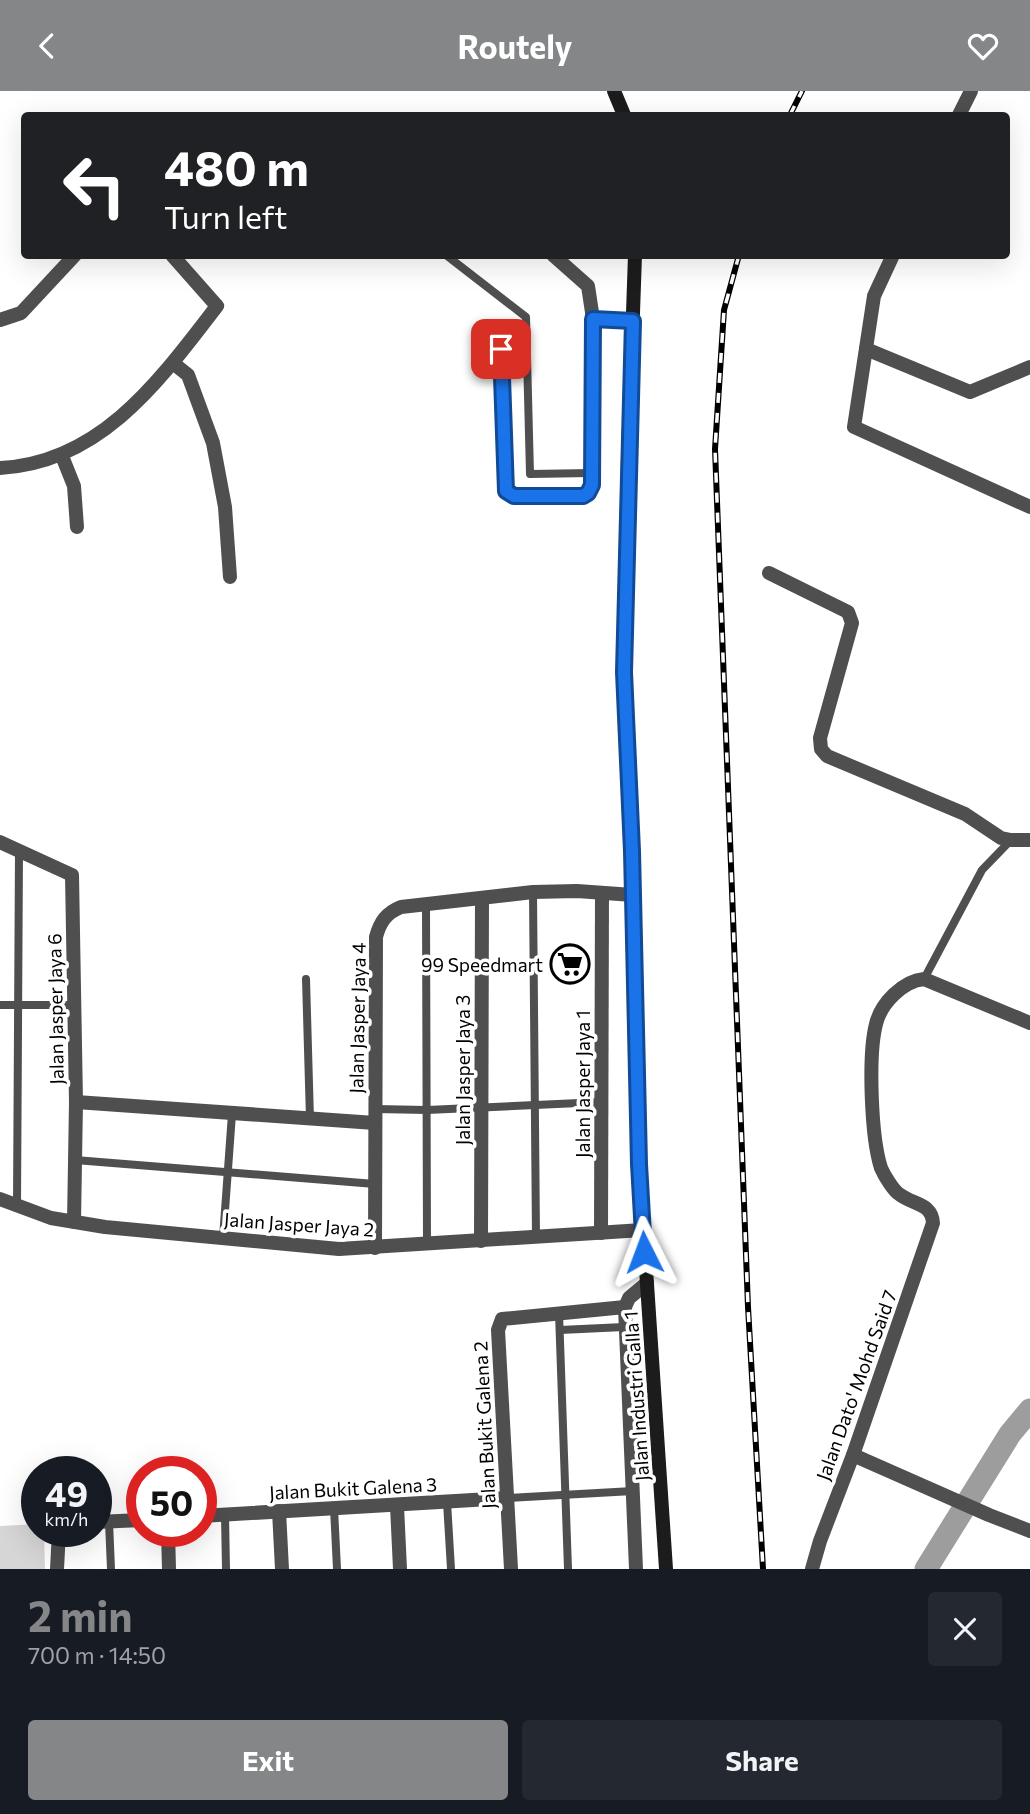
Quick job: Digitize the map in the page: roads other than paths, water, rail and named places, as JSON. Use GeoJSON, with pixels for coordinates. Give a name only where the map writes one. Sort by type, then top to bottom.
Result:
{"type":"FeatureCollection","features":[{"type":"Feature","properties":{"kind":"main road"},"geometry":{"type":"LineString","coordinates":[[614,91],[623,112]]}},
{"type":"Feature","properties":{"kind":"main road","name":"Jalan Industri Galla 1"},"geometry":{"type":"LineString","coordinates":[[635,259],[624,672],[643,1230],[666,1569]]}},
{"type":"Feature","properties":{"kind":"street"},"geometry":{"type":"LineString","coordinates":[[960,112],[971,91]]}},
{"type":"Feature","properties":{"kind":"street"},"geometry":{"type":"LineString","coordinates":[[0,320],[21,313],[71,259]]}},
{"type":"Feature","properties":{"kind":"street"},"geometry":{"type":"LineString","coordinates":[[0,468],[20,467],[62,456],[96,437],[131,408],[173,363],[217,306],[176,259]]}},
{"type":"Feature","properties":{"kind":"street"},"geometry":{"type":"LineString","coordinates":[[501,349],[506,491],[514,496],[583,496],[592,485],[593,319],[589,286],[558,259]]}},
{"type":"Feature","properties":{"kind":"street"},"geometry":{"type":"LineString","coordinates":[[891,259],[874,296],[854,426],[1030,507]]}},
{"type":"Feature","properties":{"kind":"street"},"geometry":{"type":"LineString","coordinates":[[593,319],[633,321]]}},
{"type":"Feature","properties":{"kind":"street"},"geometry":{"type":"LineString","coordinates":[[866,349],[971,392],[1030,367]]}},
{"type":"Feature","properties":{"kind":"street"},"geometry":{"type":"LineString","coordinates":[[173,363],[188,375],[213,443],[225,507],[230,577]]}},
{"type":"Feature","properties":{"kind":"street"},"geometry":{"type":"LineString","coordinates":[[62,456],[74,486],[77,527]]}},
{"type":"Feature","properties":{"kind":"street"},"geometry":{"type":"LineString","coordinates":[[769,573],[848,612],[852,617],[820,738],[821,749],[827,756],[965,814],[1001,838],[1011,841],[1030,840]]}},
{"type":"Feature","properties":{"kind":"street","name":"Jalan Jasper Jaya 6"},"geometry":{"type":"LineString","coordinates":[[0,842],[72,875],[76,1102],[74,1222]]}},
{"type":"Feature","properties":{"kind":"street","name":"Jalan Jasper Jaya 4"},"geometry":{"type":"LineString","coordinates":[[375,1248],[376,937],[379,925],[393,910],[426,904],[533,892],[633,895]]}},
{"type":"Feature","properties":{"kind":"street","name":"Jalan Jasper Jaya 1"},"geometry":{"type":"LineString","coordinates":[[601,1233],[602,893]]}},
{"type":"Feature","properties":{"kind":"street","name":"Jalan Jasper Jaya 3"},"geometry":{"type":"LineString","coordinates":[[481,1241],[482,898]]}},
{"type":"Feature","properties":{"kind":"street"},"geometry":{"type":"LineString","coordinates":[[924,979],[1030,1023]]}},
{"type":"Feature","properties":{"kind":"street","name":"Jalan Dato' Mohd Said 7"},"geometry":{"type":"LineString","coordinates":[[811,1569],[933,1223],[933,1214],[898,1194],[882,1169],[873,1112],[872,1065],[876,1022],[894,993],[924,979]]}},
{"type":"Feature","properties":{"kind":"street"},"geometry":{"type":"LineString","coordinates":[[76,1102],[310,1119],[375,1116]]}},
{"type":"Feature","properties":{"kind":"street","name":"Jalan Jasper Jaya 2"},"geometry":{"type":"LineString","coordinates":[[0,1199],[51,1218],[105,1227],[339,1249],[643,1230]]}},
{"type":"Feature","properties":{"kind":"street"},"geometry":{"type":"LineString","coordinates":[[636,1569],[624,1327],[625,1307],[629,1299],[647,1283]]}},
{"type":"Feature","properties":{"kind":"street","name":"Jalan Bukit Galena 2"},"geometry":{"type":"LineString","coordinates":[[511,1569],[498,1330],[502,1319],[625,1307]]}},
{"type":"Feature","properties":{"kind":"street"},"geometry":{"type":"LineString","coordinates":[[853,1455],[1030,1531]]}},
{"type":"Feature","properties":{"kind":"street","name":"Jalan Bukit Galena 3"},"geometry":{"type":"LineString","coordinates":[[217,1515],[507,1497]]}},
{"type":"Feature","properties":{"kind":"street"},"geometry":{"type":"LineString","coordinates":[[397,1506],[400,1569]]}},
{"type":"Feature","properties":{"kind":"street"},"geometry":{"type":"LineString","coordinates":[[279,1511],[282,1569]]}},
{"type":"Feature","properties":{"kind":"street"},"geometry":{"type":"LineString","coordinates":[[57,1569],[58,1547]]}},
{"type":"Feature","properties":{"kind":"street"},"geometry":{"type":"LineString","coordinates":[[168,1547],[169,1569]]}},
{"type":"Feature","properties":{"kind":"lane"},"geometry":{"type":"LineString","coordinates":[[451,259],[526,317],[530,474],[592,473]]}},
{"type":"Feature","properties":{"kind":"lane"},"geometry":{"type":"LineString","coordinates":[[924,979],[982,870],[1011,841]]}},
{"type":"Feature","properties":{"kind":"lane"},"geometry":{"type":"LineString","coordinates":[[17,1205],[19,851]]}},
{"type":"Feature","properties":{"kind":"lane"},"geometry":{"type":"LineString","coordinates":[[533,892],[536,1238]]}},
{"type":"Feature","properties":{"kind":"lane"},"geometry":{"type":"LineString","coordinates":[[426,904],[427,1245]]}},
{"type":"Feature","properties":{"kind":"lane"},"geometry":{"type":"LineString","coordinates":[[306,979],[310,1119]]}},
{"type":"Feature","properties":{"kind":"lane"},"geometry":{"type":"LineString","coordinates":[[0,1006],[74,1005]]}},
{"type":"Feature","properties":{"kind":"lane"},"geometry":{"type":"LineString","coordinates":[[375,1116],[427,1109],[601,1102]]}},
{"type":"Feature","properties":{"kind":"lane"},"geometry":{"type":"LineString","coordinates":[[223,1238],[232,1114]]}},
{"type":"Feature","properties":{"kind":"lane"},"geometry":{"type":"LineString","coordinates":[[75,1160],[375,1184]]}},
{"type":"Feature","properties":{"kind":"lane"},"geometry":{"type":"LineString","coordinates":[[559,1313],[568,1569]]}},
{"type":"Feature","properties":{"kind":"lane"},"geometry":{"type":"LineString","coordinates":[[559,1330],[624,1327]]}},
{"type":"Feature","properties":{"kind":"lane"},"geometry":{"type":"LineString","coordinates":[[507,1497],[633,1491]]}},
{"type":"Feature","properties":{"kind":"lane"},"geometry":{"type":"LineString","coordinates":[[447,1502],[451,1569]]}},
{"type":"Feature","properties":{"kind":"lane"},"geometry":{"type":"LineString","coordinates":[[334,1508],[337,1569]]}},
{"type":"Feature","properties":{"kind":"lane"},"geometry":{"type":"LineString","coordinates":[[225,1515],[226,1569]]}},
{"type":"Feature","properties":{"kind":"lane"},"geometry":{"type":"LineString","coordinates":[[107,1547],[111,1569]]}},
{"type":"Feature","properties":{"kind":"waterway"},"geometry":{"type":"LineString","coordinates":[[926,1569],[1010,1434],[1030,1410]]}},
{"type":"Feature","properties":{"kind":"railway"},"geometry":{"type":"LineString","coordinates":[[792,112],[802,91]]}},
{"type":"Feature","properties":{"kind":"railway"},"geometry":{"type":"LineString","coordinates":[[738,259],[724,310],[715,449],[748,1307],[763,1569]]}},
{"type":"Feature","properties":{"kind":"place","name":"99 Speedmart"},"geometry":{"type":"Point","coordinates":[570,964]}}]}
